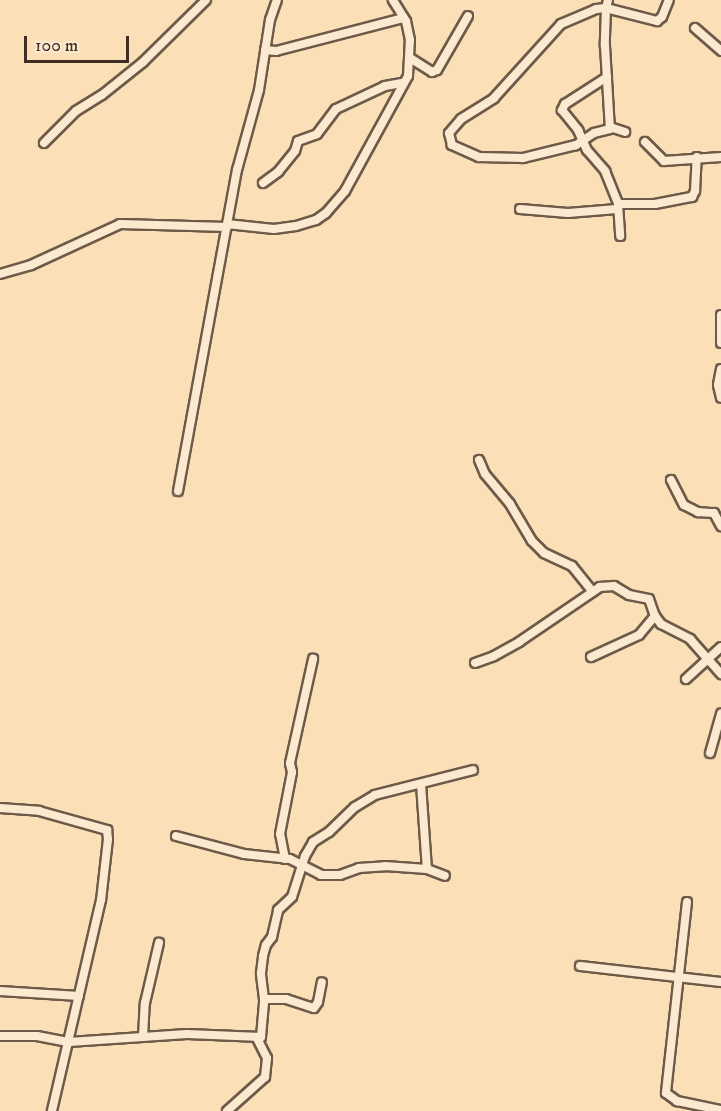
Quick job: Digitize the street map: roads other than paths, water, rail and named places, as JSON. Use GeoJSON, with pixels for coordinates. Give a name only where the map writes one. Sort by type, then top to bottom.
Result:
{"type":"FeatureCollection","features":[{"type":"Feature","properties":{"kind":"street"},"geometry":{"type":"LineString","coordinates":[[44,143],[76,111],[102,95],[143,62],[206,0]]}},
{"type":"Feature","properties":{"kind":"street"},"geometry":{"type":"LineString","coordinates":[[178,491],[237,170],[259,90],[265,50],[277,0]]}},
{"type":"Feature","properties":{"kind":"street"},"geometry":{"type":"LineString","coordinates":[[0,274],[31,265],[120,224],[227,225],[274,229],[306,224],[326,213],[358,171],[402,83],[408,76],[410,40],[404,18],[393,0]]}},
{"type":"Feature","properties":{"kind":"street"},"geometry":{"type":"LineString","coordinates":[[625,132],[610,127],[576,145],[534,156],[502,159],[462,151],[452,145],[449,137],[460,119],[494,98],[561,24],[607,4],[657,21],[662,17],[669,0]]}},
{"type":"Feature","properties":{"kind":"street"},"geometry":{"type":"LineString","coordinates":[[607,4],[610,127]]}},
{"type":"Feature","properties":{"kind":"street"},"geometry":{"type":"LineString","coordinates":[[410,58],[432,72],[437,70],[468,16]]}},
{"type":"Feature","properties":{"kind":"street"},"geometry":{"type":"LineString","coordinates":[[265,50],[276,51],[404,18]]}},
{"type":"Feature","properties":{"kind":"street"},"geometry":{"type":"LineString","coordinates":[[695,28],[720,46]]}},
{"type":"Feature","properties":{"kind":"street"},"geometry":{"type":"LineString","coordinates":[[607,77],[562,107],[564,115],[578,130],[581,141],[605,171],[617,207],[620,236]]}},
{"type":"Feature","properties":{"kind":"street"},"geometry":{"type":"LineString","coordinates":[[263,183],[278,172],[295,151],[298,141],[317,134],[336,109],[385,86],[402,83]]}},
{"type":"Feature","properties":{"kind":"street"},"geometry":{"type":"LineString","coordinates":[[645,142],[664,161],[721,157]]}},
{"type":"Feature","properties":{"kind":"street"},"geometry":{"type":"LineString","coordinates":[[520,209],[568,213],[655,204],[692,197],[696,184],[697,157]]}},
{"type":"Feature","properties":{"kind":"street"},"geometry":{"type":"LineString","coordinates":[[721,315],[721,343]]}},
{"type":"Feature","properties":{"kind":"street"},"geometry":{"type":"LineString","coordinates":[[721,369],[718,385],[721,398]]}},
{"type":"Feature","properties":{"kind":"street"},"geometry":{"type":"LineString","coordinates":[[479,460],[485,474],[510,504],[532,541],[544,553],[572,566],[593,592]]}},
{"type":"Feature","properties":{"kind":"street"},"geometry":{"type":"LineString","coordinates":[[671,480],[684,506],[691,510],[719,515],[721,526]]}},
{"type":"Feature","properties":{"kind":"street"},"geometry":{"type":"LineString","coordinates":[[475,663],[494,656],[519,642],[600,587],[617,586],[629,595],[649,599],[655,616],[668,629],[690,639],[721,674]]}},
{"type":"Feature","properties":{"kind":"street"},"geometry":{"type":"LineString","coordinates":[[591,657],[639,635],[655,616]]}},
{"type":"Feature","properties":{"kind":"street"},"geometry":{"type":"LineString","coordinates":[[686,679],[721,646]]}},
{"type":"Feature","properties":{"kind":"street"},"geometry":{"type":"LineString","coordinates":[[285,859],[280,834],[292,772],[290,763],[313,659]]}},
{"type":"Feature","properties":{"kind":"street"},"geometry":{"type":"LineString","coordinates":[[710,753],[721,714]]}},
{"type":"Feature","properties":{"kind":"street"},"geometry":{"type":"LineString","coordinates":[[0,1036],[37,1036],[69,1042],[187,1034],[257,1038],[262,1033],[264,999],[262,956],[272,937],[278,910],[292,897],[302,865],[317,838],[329,832],[363,801],[375,795],[421,784],[438,777],[456,776],[473,770]]}},
{"type":"Feature","properties":{"kind":"street"},"geometry":{"type":"LineString","coordinates":[[421,784],[428,869]]}},
{"type":"Feature","properties":{"kind":"street"},"geometry":{"type":"LineString","coordinates":[[0,808],[39,811],[107,830],[107,870],[52,1111]]}},
{"type":"Feature","properties":{"kind":"street"},"geometry":{"type":"LineString","coordinates":[[176,836],[244,854],[285,859],[321,875],[340,875],[369,867],[428,869],[445,876]]}},
{"type":"Feature","properties":{"kind":"street"},"geometry":{"type":"LineString","coordinates":[[687,902],[676,977],[666,1093],[677,1101],[721,1110]]}},
{"type":"Feature","properties":{"kind":"street"},"geometry":{"type":"LineString","coordinates":[[143,1037],[145,1003],[159,943]]}},
{"type":"Feature","properties":{"kind":"street"},"geometry":{"type":"LineString","coordinates":[[580,966],[721,982]]}},
{"type":"Feature","properties":{"kind":"street"},"geometry":{"type":"LineString","coordinates":[[264,999],[286,999],[314,1008],[318,1002],[322,982]]}},
{"type":"Feature","properties":{"kind":"street"},"geometry":{"type":"LineString","coordinates":[[0,991],[79,996]]}},
{"type":"Feature","properties":{"kind":"street"},"geometry":{"type":"LineString","coordinates":[[227,1111],[265,1077],[267,1058],[257,1038]]}}]}
